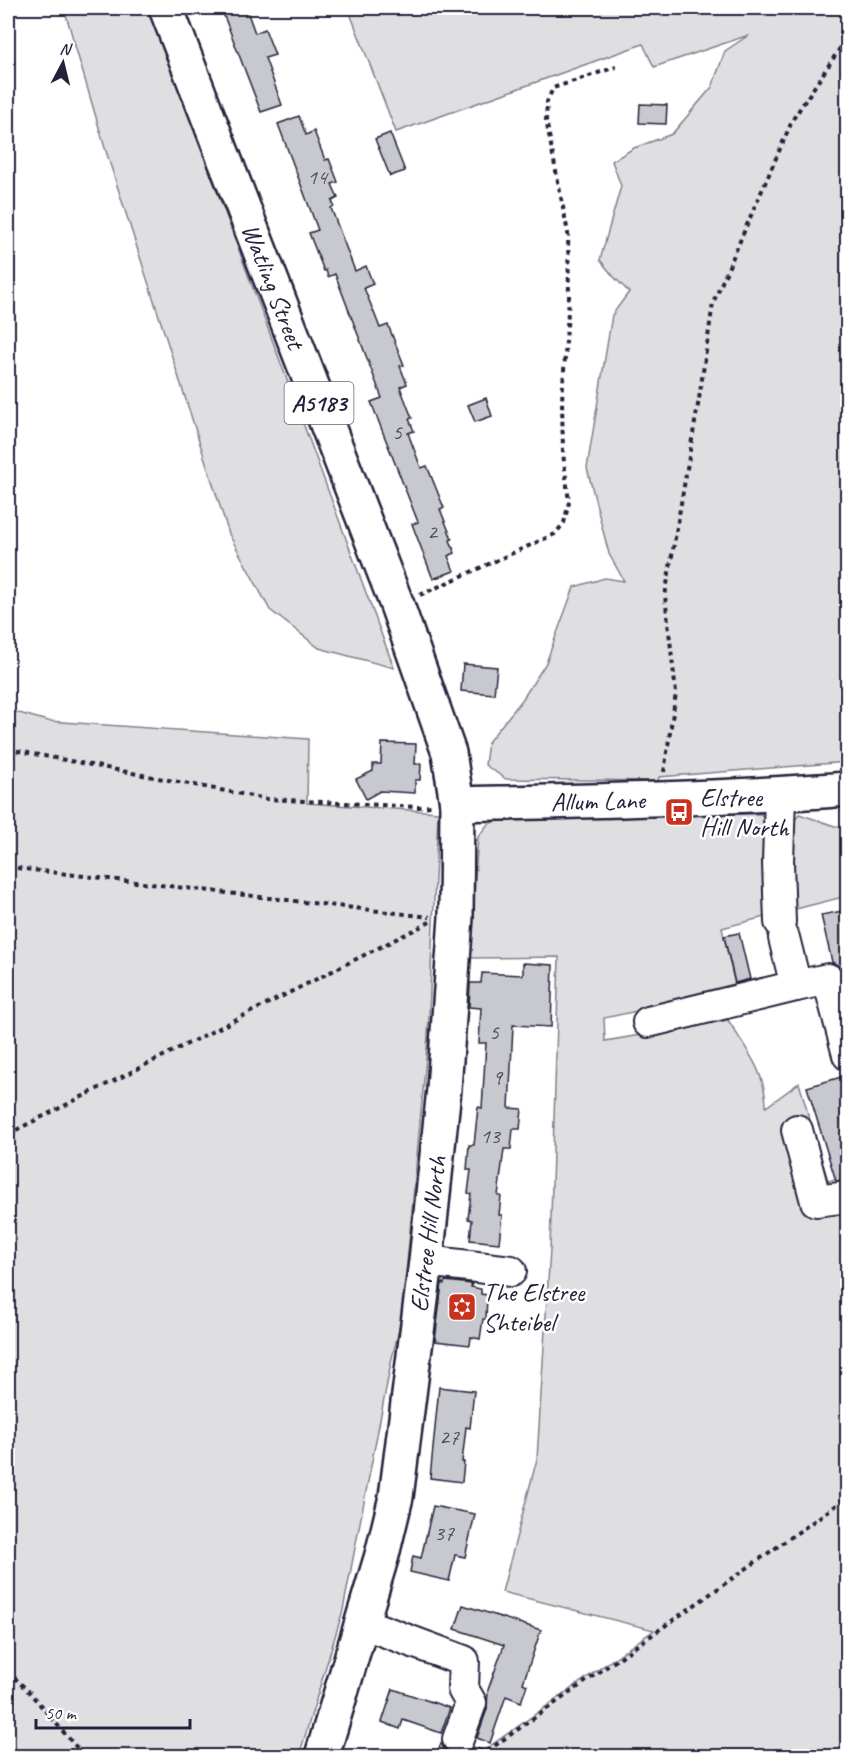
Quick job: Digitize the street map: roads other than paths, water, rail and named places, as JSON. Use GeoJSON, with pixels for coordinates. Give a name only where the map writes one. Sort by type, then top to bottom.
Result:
{"type":"FeatureCollection","features":[{"type":"Feature","properties":{"kind":"main road","name":"Watling Street"},"geometry":{"type":"LineString","coordinates":[[166,8],[397,605],[449,753],[457,804]]}},
{"type":"Feature","properties":{"kind":"main road","name":"Allum Lane"},"geometry":{"type":"LineString","coordinates":[[457,804],[660,799],[848,789]]}},
{"type":"Feature","properties":{"kind":"main road","name":"Elstree Hill North"},"geometry":{"type":"LineString","coordinates":[[322,1756],[382,1555],[396,1497],[426,1261],[444,1089],[456,917],[457,804]]}},
{"type":"Feature","properties":{"kind":"street"},"geometry":{"type":"LineString","coordinates":[[780,794],[778,863],[782,930],[796,986]]}},
{"type":"Feature","properties":{"kind":"street"},"geometry":{"type":"LineString","coordinates":[[648,1022],[828,979],[848,1055]]}},
{"type":"Feature","properties":{"kind":"street"},"geometry":{"type":"LineString","coordinates":[[797,1130],[816,1201],[848,1197]]}},
{"type":"Feature","properties":{"kind":"street"},"geometry":{"type":"LineString","coordinates":[[426,1261],[511,1271]]}},
{"type":"Feature","properties":{"kind":"street"},"geometry":{"type":"LineString","coordinates":[[362,1623],[465,1661],[463,1689],[471,1703],[469,1748]]}},
{"type":"Feature","properties":{"kind":"place","name":"Elstree Hill North"},"geometry":{"type":"Point","coordinates":[679,812]}},
{"type":"Feature","properties":{"kind":"place","name":"The Elstree Shteibel"},"geometry":{"type":"Point","coordinates":[462,1307]}}]}
